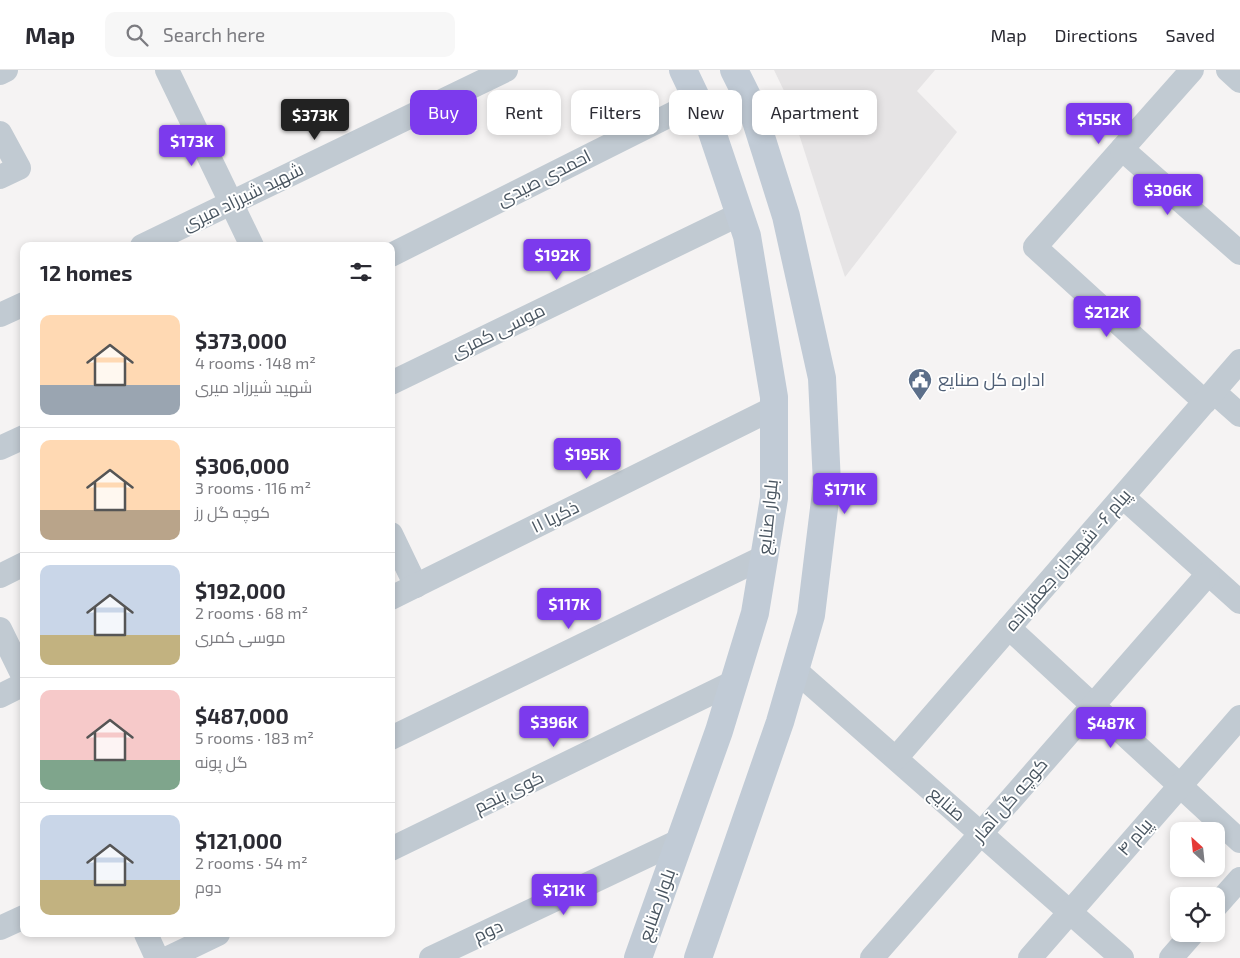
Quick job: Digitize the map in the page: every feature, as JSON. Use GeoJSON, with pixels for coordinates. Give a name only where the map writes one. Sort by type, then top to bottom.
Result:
{"type":"FeatureCollection","features":[{"type":"Feature","properties":{"kind":"street"},"geometry":{"type":"LineString","coordinates":[[0,73],[6,70]]}},
{"type":"Feature","properties":{"kind":"street"},"geometry":{"type":"LineString","coordinates":[[167,70],[250,242]]}},
{"type":"Feature","properties":{"kind":"street","name":"شهید شیرزاد میری"},"geometry":{"type":"LineString","coordinates":[[150,242],[231,203],[462,80],[506,70]]}},
{"type":"Feature","properties":{"kind":"street","name":"بلوار صنایع"},"geometry":{"type":"LineString","coordinates":[[683,70],[693,90]]}},
{"type":"Feature","properties":{"kind":"street"},"geometry":{"type":"LineString","coordinates":[[698,958],[780,722],[811,615],[827,484],[822,378],[794,248],[786,216],[750,102],[734,70]]}},
{"type":"Feature","properties":{"kind":"street"},"geometry":{"type":"LineString","coordinates":[[1192,70],[1035,247],[1209,397],[1240,415]]}},
{"type":"Feature","properties":{"kind":"street"},"geometry":{"type":"LineString","coordinates":[[1228,70],[1240,81]]}},
{"type":"Feature","properties":{"kind":"street","name":"احمدی صیدی"},"geometry":{"type":"LineString","coordinates":[[395,253],[669,116]]}},
{"type":"Feature","properties":{"kind":"street"},"geometry":{"type":"LineString","coordinates":[[0,133],[19,168],[0,177]]}},
{"type":"Feature","properties":{"kind":"street","name":"بلوار صنایع"},"geometry":{"type":"LineString","coordinates":[[638,958],[719,731],[755,613],[774,498],[774,398],[751,259],[740,214],[713,135]]}},
{"type":"Feature","properties":{"kind":"street"},"geometry":{"type":"LineString","coordinates":[[1122,149],[1240,253]]}},
{"type":"Feature","properties":{"kind":"street","name":"موسی کمری"},"geometry":{"type":"LineString","coordinates":[[395,381],[740,214]]}},
{"type":"Feature","properties":{"kind":"street"},"geometry":{"type":"LineString","coordinates":[[751,259],[794,248]]}},
{"type":"Feature","properties":{"kind":"street"},"geometry":{"type":"LineString","coordinates":[[0,315],[20,306]]}},
{"type":"Feature","properties":{"kind":"street","name":"پیام ۶- شهیدان جعفرزاده"},"geometry":{"type":"LineString","coordinates":[[896,758],[1240,361]]}},
{"type":"Feature","properties":{"kind":"street","name":"ذکریا ۱۱"},"geometry":{"type":"LineString","coordinates":[[395,596],[774,408]]}},
{"type":"Feature","properties":{"kind":"street"},"geometry":{"type":"LineString","coordinates":[[0,448],[20,438]]}},
{"type":"Feature","properties":{"kind":"street"},"geometry":{"type":"LineString","coordinates":[[1123,497],[1240,602]]}},
{"type":"Feature","properties":{"kind":"street"},"geometry":{"type":"LineString","coordinates":[[395,542],[416,586]]}},
{"type":"Feature","properties":{"kind":"street"},"geometry":{"type":"LineString","coordinates":[[395,736],[764,557]]}},
{"type":"Feature","properties":{"kind":"street"},"geometry":{"type":"LineString","coordinates":[[0,576],[20,566]]}},
{"type":"Feature","properties":{"kind":"street","name":"کوچه گل آهار"},"geometry":{"type":"LineString","coordinates":[[875,957],[1208,574]]}},
{"type":"Feature","properties":{"kind":"street"},"geometry":{"type":"LineString","coordinates":[[1009,628],[1240,841]]}},
{"type":"Feature","properties":{"kind":"street"},"geometry":{"type":"LineString","coordinates":[[0,629],[20,670]]}},
{"type":"Feature","properties":{"kind":"street","name":"صنایع"},"geometry":{"type":"LineString","coordinates":[[795,670],[1122,958]]}},
{"type":"Feature","properties":{"kind":"street","name":"کوی پنجم"},"geometry":{"type":"LineString","coordinates":[[395,847],[734,682]]}},
{"type":"Feature","properties":{"kind":"street"},"geometry":{"type":"LineString","coordinates":[[0,696],[20,686]]}},
{"type":"Feature","properties":{"kind":"street","name":"پیام ۴"},"geometry":{"type":"LineString","coordinates":[[1030,958],[1240,717]]}},
{"type":"Feature","properties":{"kind":"street","name":"دوم"},"geometry":{"type":"LineString","coordinates":[[431,958],[680,840]]}},
{"type":"Feature","properties":{"kind":"street"},"geometry":{"type":"LineString","coordinates":[[1225,896],[1240,879]]}},
{"type":"Feature","properties":{"kind":"street"},"geometry":{"type":"LineString","coordinates":[[0,928],[20,919]]}},
{"type":"Feature","properties":{"kind":"street"},"geometry":{"type":"LineString","coordinates":[[147,937],[157,958]]}},
{"type":"Feature","properties":{"kind":"street"},"geometry":{"type":"LineString","coordinates":[[168,958],[212,937]]}},
{"type":"Feature","properties":{"kind":"street"},"geometry":{"type":"LineString","coordinates":[[1171,958],[1185,942]]}},
{"type":"Feature","properties":{"kind":"shaded area"},"geometry":{"type":"Polygon","coordinates":[[[774,70],[935,70],[917,91],[957,132],[845,277],[799,135],[877,135],[877,90],[784,90],[774,70]]]}},
{"type":"Feature","properties":{"kind":"place","name":"اداره کل صنایع"},"geometry":{"type":"Point","coordinates":[920,401]}}]}
